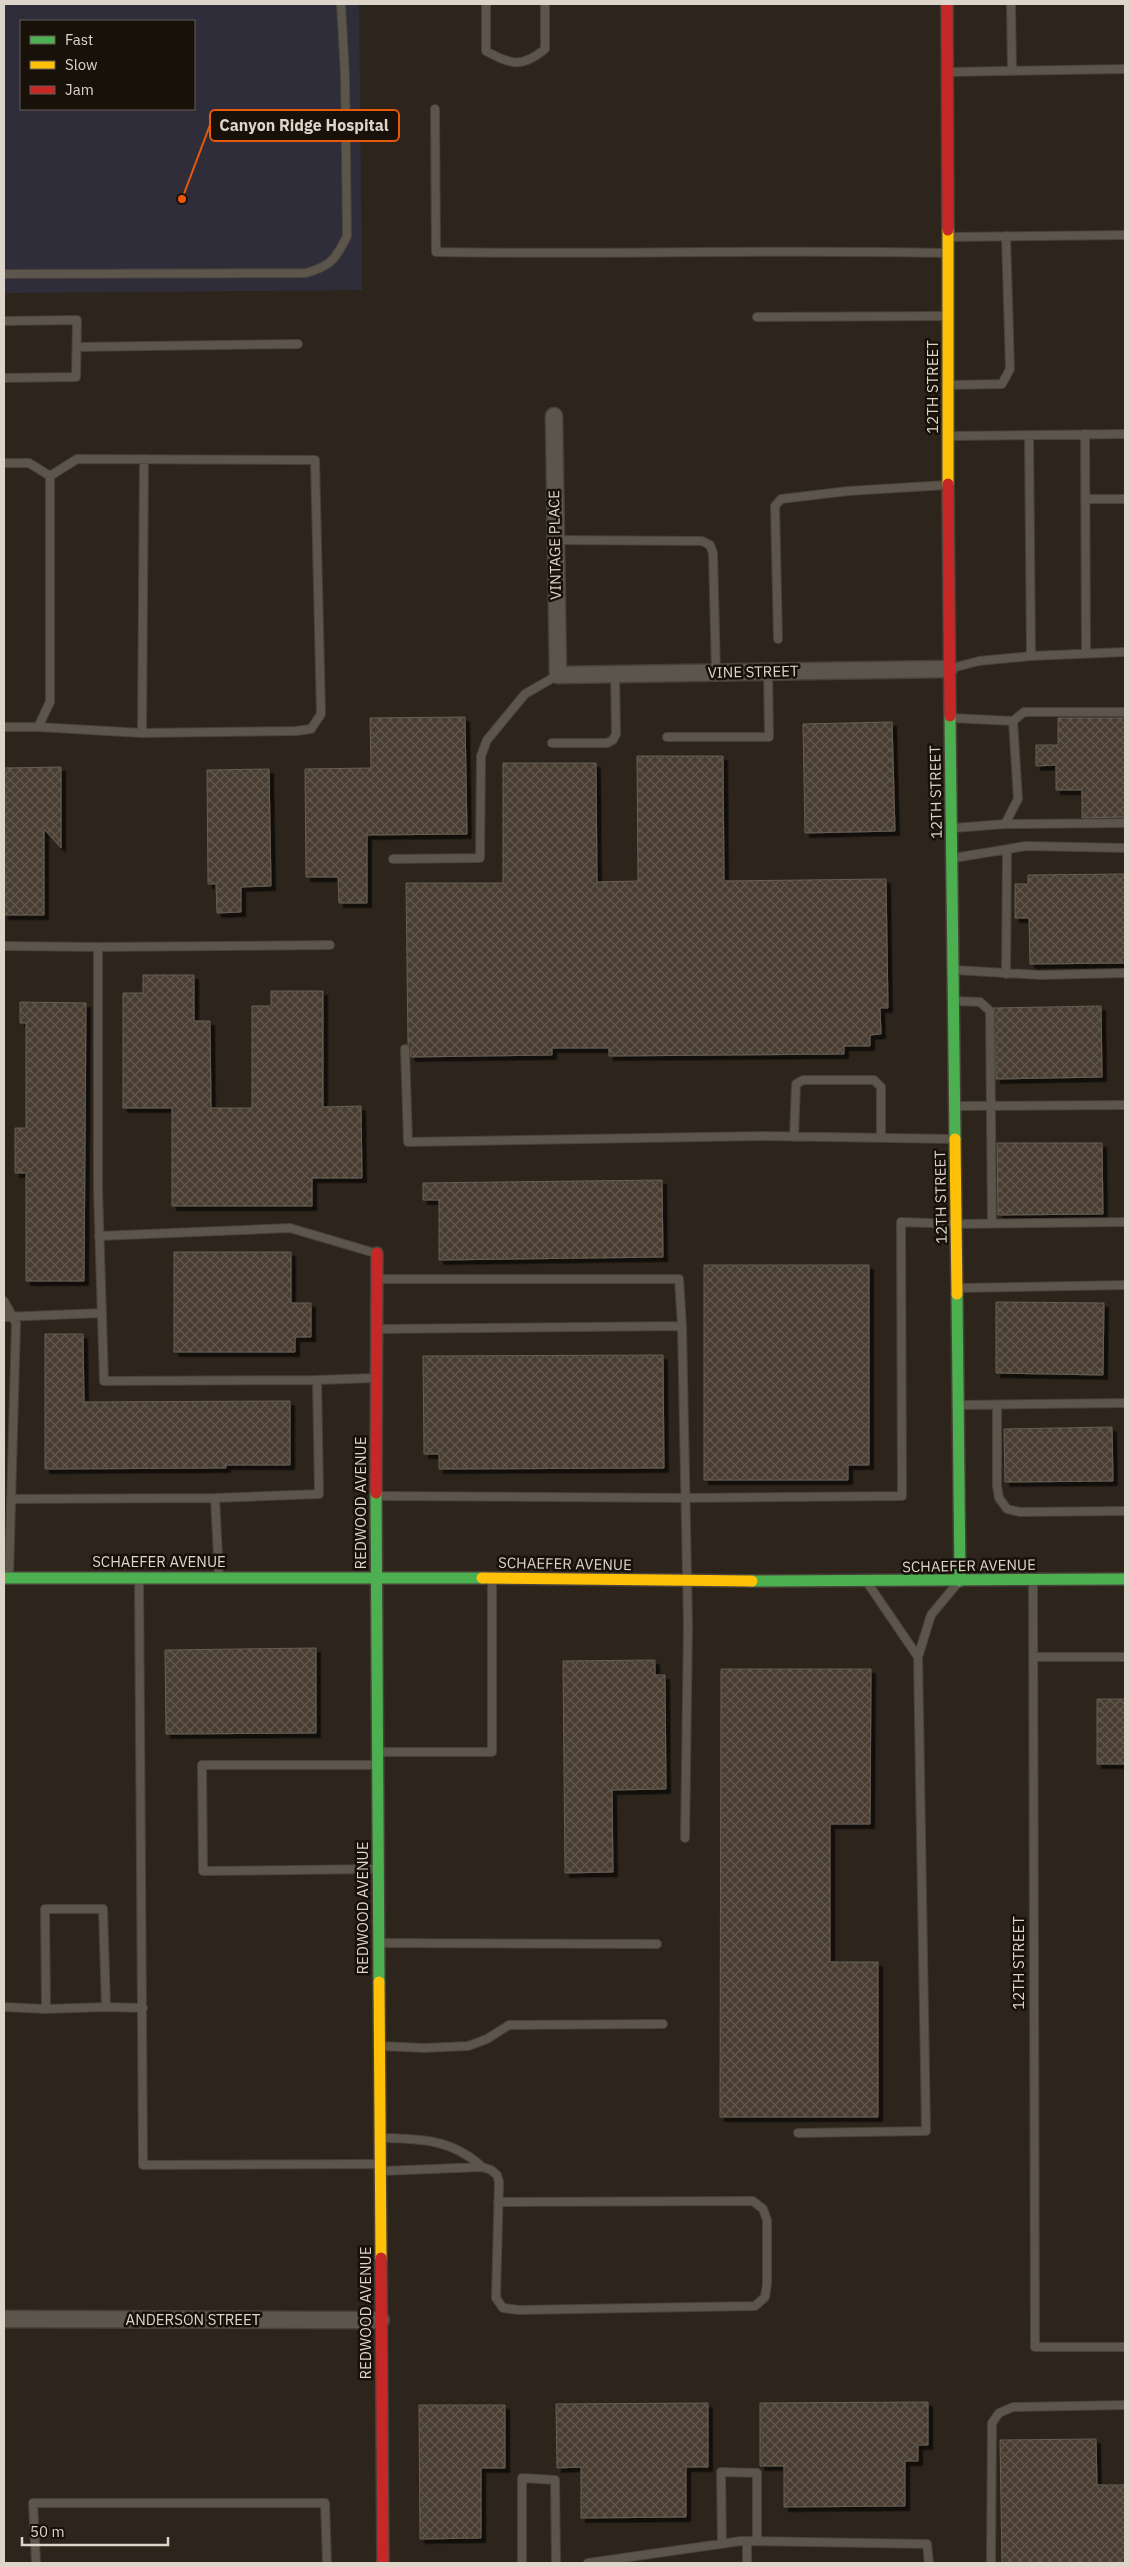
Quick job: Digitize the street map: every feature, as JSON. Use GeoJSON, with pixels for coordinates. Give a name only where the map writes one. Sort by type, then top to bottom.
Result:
{"type":"FeatureCollection","features":[{"type":"Feature","properties":{"kind":"street","name":"12TH STREET"},"geometry":{"type":"LineString","coordinates":[[947,4],[949,669],[960,1581]]}},
{"type":"Feature","properties":{"kind":"street","name":"VINTAGE PLACE"},"geometry":{"type":"LineString","coordinates":[[554,416],[554,540],[558,675]]}},
{"type":"Feature","properties":{"kind":"street","name":"VINE STREET"},"geometry":{"type":"LineString","coordinates":[[558,675],[949,669]]}},
{"type":"Feature","properties":{"kind":"street","name":"REDWOOD AVENUE"},"geometry":{"type":"LineString","coordinates":[[377,1253],[376,1577],[382,2563]]}},
{"type":"Feature","properties":{"kind":"street","name":"SCHAEFER AVENUE"},"geometry":{"type":"LineString","coordinates":[[7,1578],[376,1577],[867,1582],[1125,1579]]}},
{"type":"Feature","properties":{"kind":"street","name":"ANDERSON STREET"},"geometry":{"type":"LineString","coordinates":[[4,2319],[381,2320]]}},
{"type":"Feature","properties":{"kind":"lane"},"geometry":{"type":"LineString","coordinates":[[4,274],[306,273],[325,267],[340,250],[347,236],[345,75],[341,4]]}},
{"type":"Feature","properties":{"kind":"lane"},"geometry":{"type":"LineString","coordinates":[[486,4],[486,51],[505,61],[530,61],[545,49],[544,4]]}},
{"type":"Feature","properties":{"kind":"lane"},"geometry":{"type":"LineString","coordinates":[[1011,4],[1012,71]]}},
{"type":"Feature","properties":{"kind":"lane"},"geometry":{"type":"LineString","coordinates":[[947,72],[1125,69]]}},
{"type":"Feature","properties":{"kind":"lane"},"geometry":{"type":"LineString","coordinates":[[435,109],[436,252],[544,254],[866,251],[948,253]]}},
{"type":"Feature","properties":{"kind":"lane"},"geometry":{"type":"LineString","coordinates":[[948,237],[1125,235]]}},
{"type":"Feature","properties":{"kind":"lane"},"geometry":{"type":"LineString","coordinates":[[948,385],[1002,384],[1010,370],[1006,236]]}},
{"type":"Feature","properties":{"kind":"lane"},"geometry":{"type":"LineString","coordinates":[[757,317],[948,316]]}},
{"type":"Feature","properties":{"kind":"lane"},"geometry":{"type":"LineString","coordinates":[[4,321],[77,320],[76,377],[4,378]]}},
{"type":"Feature","properties":{"kind":"lane"},"geometry":{"type":"LineString","coordinates":[[77,347],[298,344]]}},
{"type":"Feature","properties":{"kind":"lane"},"geometry":{"type":"LineString","coordinates":[[1084,434],[1086,653]]}},
{"type":"Feature","properties":{"kind":"lane"},"geometry":{"type":"LineString","coordinates":[[949,436],[1125,434]]}},
{"type":"Feature","properties":{"kind":"lane"},"geometry":{"type":"LineString","coordinates":[[1029,435],[1031,656]]}},
{"type":"Feature","properties":{"kind":"lane"},"geometry":{"type":"LineString","coordinates":[[4,728],[38,727],[142,733],[296,731],[311,729],[321,714],[315,460],[77,459],[50,476]]}},
{"type":"Feature","properties":{"kind":"lane"},"geometry":{"type":"LineString","coordinates":[[142,733],[144,459]]}},
{"type":"Feature","properties":{"kind":"lane"},"geometry":{"type":"LineString","coordinates":[[4,463],[29,463],[50,476]]}},
{"type":"Feature","properties":{"kind":"lane"},"geometry":{"type":"LineString","coordinates":[[38,727],[50,702],[50,476]]}},
{"type":"Feature","properties":{"kind":"lane"},"geometry":{"type":"LineString","coordinates":[[778,639],[775,506],[781,499],[848,491],[949,485]]}},
{"type":"Feature","properties":{"kind":"lane"},"geometry":{"type":"LineString","coordinates":[[1085,499],[1125,499]]}},
{"type":"Feature","properties":{"kind":"lane"},"geometry":{"type":"LineString","coordinates":[[554,540],[702,541],[710,545],[713,553],[716,672]]}},
{"type":"Feature","properties":{"kind":"lane"},"geometry":{"type":"LineString","coordinates":[[949,669],[979,661],[1031,656],[1125,652]]}},
{"type":"Feature","properties":{"kind":"lane"},"geometry":{"type":"LineString","coordinates":[[667,738],[769,737],[768,671]]}},
{"type":"Feature","properties":{"kind":"lane"},"geometry":{"type":"LineString","coordinates":[[552,743],[607,743],[613,740],[616,734],[615,674]]}},
{"type":"Feature","properties":{"kind":"lane"},"geometry":{"type":"LineString","coordinates":[[393,859],[480,858],[481,756],[487,740],[526,694],[558,675]]}},
{"type":"Feature","properties":{"kind":"lane"},"geometry":{"type":"LineString","coordinates":[[950,718],[1013,721],[1024,712],[1125,712]]}},
{"type":"Feature","properties":{"kind":"lane"},"geometry":{"type":"LineString","coordinates":[[1005,824],[1018,799],[1013,721]]}},
{"type":"Feature","properties":{"kind":"lane"},"geometry":{"type":"LineString","coordinates":[[951,828],[1005,824],[1125,823]]}},
{"type":"Feature","properties":{"kind":"lane"},"geometry":{"type":"LineString","coordinates":[[952,858],[1026,846],[1125,848]]}},
{"type":"Feature","properties":{"kind":"lane"},"geometry":{"type":"LineString","coordinates":[[1006,974],[1007,850]]}},
{"type":"Feature","properties":{"kind":"lane"},"geometry":{"type":"LineString","coordinates":[[4,946],[330,945]]}},
{"type":"Feature","properties":{"kind":"lane"},"geometry":{"type":"LineString","coordinates":[[98,947],[99,1236],[104,1381],[376,1378]]}},
{"type":"Feature","properties":{"kind":"lane"},"geometry":{"type":"LineString","coordinates":[[953,970],[1006,974],[1125,973]]}},
{"type":"Feature","properties":{"kind":"lane"},"geometry":{"type":"LineString","coordinates":[[954,1001],[980,1002],[990,1011],[992,1223]]}},
{"type":"Feature","properties":{"kind":"lane"},"geometry":{"type":"LineString","coordinates":[[405,1049],[408,1142],[794,1137],[955,1139]]}},
{"type":"Feature","properties":{"kind":"lane"},"geometry":{"type":"LineString","coordinates":[[794,1137],[796,1084],[803,1080],[874,1080],[881,1087],[881,1138]]}},
{"type":"Feature","properties":{"kind":"lane"},"geometry":{"type":"LineString","coordinates":[[955,1106],[1125,1105]]}},
{"type":"Feature","properties":{"kind":"lane"},"geometry":{"type":"LineString","coordinates":[[376,1496],[686,1498],[902,1496],[901,1222],[956,1224],[1125,1222]]}},
{"type":"Feature","properties":{"kind":"lane"},"geometry":{"type":"LineString","coordinates":[[99,1236],[290,1228],[377,1253]]}},
{"type":"Feature","properties":{"kind":"lane"},"geometry":{"type":"LineString","coordinates":[[377,1279],[679,1279],[682,1326],[687,1580],[685,1838]]}},
{"type":"Feature","properties":{"kind":"lane"},"geometry":{"type":"LineString","coordinates":[[957,1288],[1125,1285]]}},
{"type":"Feature","properties":{"kind":"lane"},"geometry":{"type":"LineString","coordinates":[[4,1301],[16,1324],[8,1479],[12,1499],[7,1578]]}},
{"type":"Feature","properties":{"kind":"lane"},"geometry":{"type":"LineString","coordinates":[[4,1317],[102,1313]]}},
{"type":"Feature","properties":{"kind":"lane"},"geometry":{"type":"LineString","coordinates":[[377,1329],[682,1326]]}},
{"type":"Feature","properties":{"kind":"lane"},"geometry":{"type":"LineString","coordinates":[[12,1499],[215,1498],[319,1494],[317,1380]]}},
{"type":"Feature","properties":{"kind":"lane"},"geometry":{"type":"LineString","coordinates":[[958,1405],[1125,1403]]}},
{"type":"Feature","properties":{"kind":"lane"},"geometry":{"type":"LineString","coordinates":[[997,1404],[997,1486],[999,1498],[1007,1509],[1020,1512],[1125,1511]]}},
{"type":"Feature","properties":{"kind":"lane"},"geometry":{"type":"LineString","coordinates":[[215,1498],[219,1577]]}},
{"type":"Feature","properties":{"kind":"lane"},"geometry":{"type":"LineString","coordinates":[[139,1577],[143,2165],[482,2167],[491,2170],[497,2175],[496,2298],[503,2308],[519,2310],[755,2306],[765,2297],[768,2220],[763,2209],[753,2201],[498,2202]]}},
{"type":"Feature","properties":{"kind":"lane"},"geometry":{"type":"LineString","coordinates":[[377,1752],[492,1752],[492,1578]]}},
{"type":"Feature","properties":{"kind":"lane","name":"12TH STREET"},"geometry":{"type":"LineString","coordinates":[[1034,1580],[1035,2347],[1125,2347]]}},
{"type":"Feature","properties":{"kind":"lane"},"geometry":{"type":"LineString","coordinates":[[798,2133],[926,2131],[918,1658],[931,1615],[960,1581]]}},
{"type":"Feature","properties":{"kind":"lane"},"geometry":{"type":"LineString","coordinates":[[867,1582],[918,1658]]}},
{"type":"Feature","properties":{"kind":"lane"},"geometry":{"type":"LineString","coordinates":[[1034,1657],[1125,1657]]}},
{"type":"Feature","properties":{"kind":"lane"},"geometry":{"type":"LineString","coordinates":[[377,1765],[202,1765],[203,1870],[378,1869]]}},
{"type":"Feature","properties":{"kind":"lane"},"geometry":{"type":"LineString","coordinates":[[46,2009],[45,1910],[103,1909],[106,2007]]}},
{"type":"Feature","properties":{"kind":"lane"},"geometry":{"type":"LineString","coordinates":[[378,1943],[657,1944]]}},
{"type":"Feature","properties":{"kind":"lane"},"geometry":{"type":"LineString","coordinates":[[4,2007],[46,2009],[143,2008]]}},
{"type":"Feature","properties":{"kind":"lane"},"geometry":{"type":"LineString","coordinates":[[379,2046],[424,2048],[468,2046],[487,2038],[509,2025],[663,2024]]}},
{"type":"Feature","properties":{"kind":"lane"},"geometry":{"type":"LineString","coordinates":[[380,2138],[425,2139],[468,2155],[482,2167]]}},
{"type":"Feature","properties":{"kind":"lane"},"geometry":{"type":"LineString","coordinates":[[991,2562],[992,2423],[999,2413],[1013,2407],[1125,2406]]}},
{"type":"Feature","properties":{"kind":"lane"},"geometry":{"type":"LineString","coordinates":[[722,2544],[721,2472],[757,2473],[757,2542]]}},
{"type":"Feature","properties":{"kind":"lane"},"geometry":{"type":"LineString","coordinates":[[522,2563],[522,2478],[555,2480],[556,2563]]}},
{"type":"Feature","properties":{"kind":"lane"},"geometry":{"type":"LineString","coordinates":[[36,2563],[33,2503],[325,2502],[327,2563]]}},
{"type":"Feature","properties":{"kind":"lane"},"geometry":{"type":"LineString","coordinates":[[747,2563],[748,2541]]}},
{"type":"Feature","properties":{"kind":"lane"},"geometry":{"type":"LineString","coordinates":[[588,2563],[748,2541],[927,2544],[929,2563]]}},
{"type":"Feature","properties":{"kind":"shaded area"},"geometry":{"type":"Polygon","coordinates":[[[4,4],[359,4],[362,290],[4,293],[4,4]]]}},
{"type":"Feature","properties":{"kind":"building"},"geometry":{"type":"Polygon","coordinates":[[[465,717],[467,834],[367,835],[367,903],[339,903],[338,877],[306,877],[305,769],[371,768],[370,718],[465,717]]]}},
{"type":"Feature","properties":{"kind":"building"},"geometry":{"type":"Polygon","coordinates":[[[1058,718],[1125,718],[1125,817],[1082,818],[1082,790],[1056,790],[1056,765],[1036,766],[1036,745],[1058,745],[1058,718]]]}},
{"type":"Feature","properties":{"kind":"building"},"geometry":{"type":"Polygon","coordinates":[[[892,722],[895,831],[805,833],[803,724],[892,722]]]}},
{"type":"Feature","properties":{"kind":"building"},"geometry":{"type":"Polygon","coordinates":[[[637,756],[723,756],[724,881],[886,879],[888,1008],[880,1008],[881,1034],[870,1035],[870,1046],[844,1046],[844,1054],[609,1056],[609,1048],[552,1048],[552,1055],[411,1057],[408,1044],[406,883],[503,883],[503,763],[596,763],[597,882],[638,881],[637,756]]]}},
{"type":"Feature","properties":{"kind":"building"},"geometry":{"type":"Polygon","coordinates":[[[61,767],[61,848],[44,829],[44,915],[4,915],[4,768],[61,767]]]}},
{"type":"Feature","properties":{"kind":"building"},"geometry":{"type":"Polygon","coordinates":[[[269,769],[271,886],[241,887],[241,912],[217,913],[216,884],[208,884],[207,770],[269,769]]]}},
{"type":"Feature","properties":{"kind":"building"},"geometry":{"type":"Polygon","coordinates":[[[1125,874],[1125,963],[1030,964],[1029,918],[1015,918],[1015,884],[1028,884],[1028,875],[1125,874]]]}},
{"type":"Feature","properties":{"kind":"building"},"geometry":{"type":"Polygon","coordinates":[[[143,975],[194,975],[194,1021],[210,1021],[211,1108],[252,1108],[252,1006],[271,1006],[271,991],[323,991],[323,1107],[361,1106],[362,1178],[312,1178],[312,1206],[172,1206],[172,1108],[123,1108],[123,993],[143,993],[143,975]]]}},
{"type":"Feature","properties":{"kind":"building"},"geometry":{"type":"Polygon","coordinates":[[[20,1002],[86,1003],[84,1281],[26,1281],[26,1173],[15,1173],[15,1128],[26,1128],[26,1023],[20,1023],[20,1002]]]}},
{"type":"Feature","properties":{"kind":"building"},"geometry":{"type":"Polygon","coordinates":[[[1101,1006],[1102,1077],[996,1079],[994,1008],[1101,1006]]]}},
{"type":"Feature","properties":{"kind":"building"},"geometry":{"type":"Polygon","coordinates":[[[997,1143],[1102,1143],[1103,1214],[998,1215],[997,1143]]]}},
{"type":"Feature","properties":{"kind":"building"},"geometry":{"type":"Polygon","coordinates":[[[662,1180],[663,1257],[439,1260],[439,1200],[423,1200],[423,1183],[662,1180]]]}},
{"type":"Feature","properties":{"kind":"building"},"geometry":{"type":"Polygon","coordinates":[[[174,1252],[291,1252],[291,1303],[311,1303],[311,1337],[295,1337],[295,1352],[174,1352],[174,1252]]]}},
{"type":"Feature","properties":{"kind":"building"},"geometry":{"type":"Polygon","coordinates":[[[704,1265],[869,1265],[869,1465],[848,1465],[848,1480],[704,1480],[704,1265]]]}},
{"type":"Feature","properties":{"kind":"building"},"geometry":{"type":"Polygon","coordinates":[[[996,1302],[1104,1303],[1103,1375],[996,1373],[996,1302]]]}},
{"type":"Feature","properties":{"kind":"building"},"geometry":{"type":"Polygon","coordinates":[[[45,1334],[83,1334],[84,1402],[290,1401],[290,1465],[226,1465],[226,1468],[45,1469],[45,1334]]]}},
{"type":"Feature","properties":{"kind":"building"},"geometry":{"type":"Polygon","coordinates":[[[663,1355],[664,1468],[439,1469],[439,1454],[424,1454],[423,1356],[663,1355]]]}},
{"type":"Feature","properties":{"kind":"building"},"geometry":{"type":"Polygon","coordinates":[[[1112,1427],[1113,1481],[1005,1482],[1004,1429],[1112,1427]]]}},
{"type":"Feature","properties":{"kind":"building"},"geometry":{"type":"Polygon","coordinates":[[[316,1648],[316,1733],[166,1734],[165,1650],[316,1648]]]}},
{"type":"Feature","properties":{"kind":"building"},"geometry":{"type":"Polygon","coordinates":[[[655,1660],[655,1675],[665,1675],[666,1789],[612,1790],[613,1872],[565,1873],[563,1661],[655,1660]]]}},
{"type":"Feature","properties":{"kind":"building"},"geometry":{"type":"Polygon","coordinates":[[[721,1669],[871,1669],[870,1824],[830,1824],[830,1962],[878,1962],[878,2117],[720,2117],[721,1669]]]}},
{"type":"Feature","properties":{"kind":"building"},"geometry":{"type":"Polygon","coordinates":[[[1097,1699],[1125,1699],[1125,1764],[1097,1764],[1097,1699]]]}},
{"type":"Feature","properties":{"kind":"building"},"geometry":{"type":"Polygon","coordinates":[[[928,2402],[928,2445],[918,2445],[918,2461],[905,2461],[905,2506],[784,2507],[784,2466],[760,2466],[760,2403],[928,2402]]]}},
{"type":"Feature","properties":{"kind":"building"},"geometry":{"type":"Polygon","coordinates":[[[708,2403],[708,2467],[686,2467],[686,2517],[581,2518],[581,2467],[557,2468],[556,2404],[708,2403]]]}},
{"type":"Feature","properties":{"kind":"building"},"geometry":{"type":"Polygon","coordinates":[[[419,2405],[505,2405],[505,2468],[481,2468],[481,2538],[420,2539],[419,2405]]]}},
{"type":"Feature","properties":{"kind":"building"},"geometry":{"type":"Polygon","coordinates":[[[1096,2439],[1097,2485],[1125,2485],[1125,2563],[1002,2563],[1000,2440],[1096,2439]]]}},
{"type":"Feature","properties":{"kind":"traffic: fast"},"geometry":{"type":"LineString","coordinates":[[950,716],[955,1139]]}},
{"type":"Feature","properties":{"kind":"traffic: fast"},"geometry":{"type":"LineString","coordinates":[[957,1294],[960,1581]]}},
{"type":"Feature","properties":{"kind":"traffic: fast"},"geometry":{"type":"LineString","coordinates":[[376,1493],[379,1982]]}},
{"type":"Feature","properties":{"kind":"traffic: fast"},"geometry":{"type":"LineString","coordinates":[[4,1578],[482,1578]]}},
{"type":"Feature","properties":{"kind":"traffic: fast"},"geometry":{"type":"LineString","coordinates":[[752,1581],[1125,1579]]}},
{"type":"Feature","properties":{"kind":"traffic: slow"},"geometry":{"type":"LineString","coordinates":[[948,230],[948,484]]}},
{"type":"Feature","properties":{"kind":"traffic: slow"},"geometry":{"type":"LineString","coordinates":[[955,1139],[957,1294]]}},
{"type":"Feature","properties":{"kind":"traffic: slow"},"geometry":{"type":"LineString","coordinates":[[482,1578],[752,1581]]}},
{"type":"Feature","properties":{"kind":"traffic: slow"},"geometry":{"type":"LineString","coordinates":[[379,1982],[381,2258]]}},
{"type":"Feature","properties":{"kind":"traffic: jam"},"geometry":{"type":"LineString","coordinates":[[947,4],[948,230]]}},
{"type":"Feature","properties":{"kind":"traffic: jam"},"geometry":{"type":"LineString","coordinates":[[948,484],[950,716]]}},
{"type":"Feature","properties":{"kind":"traffic: jam"},"geometry":{"type":"LineString","coordinates":[[376,1493],[377,1253]]}},
{"type":"Feature","properties":{"kind":"traffic: jam"},"geometry":{"type":"LineString","coordinates":[[381,2258],[383,2563]]}},
{"type":"Feature","properties":{"kind":"place","name":"Canyon Ridge Hospital"},"geometry":{"type":"Point","coordinates":[182,199]}}]}
